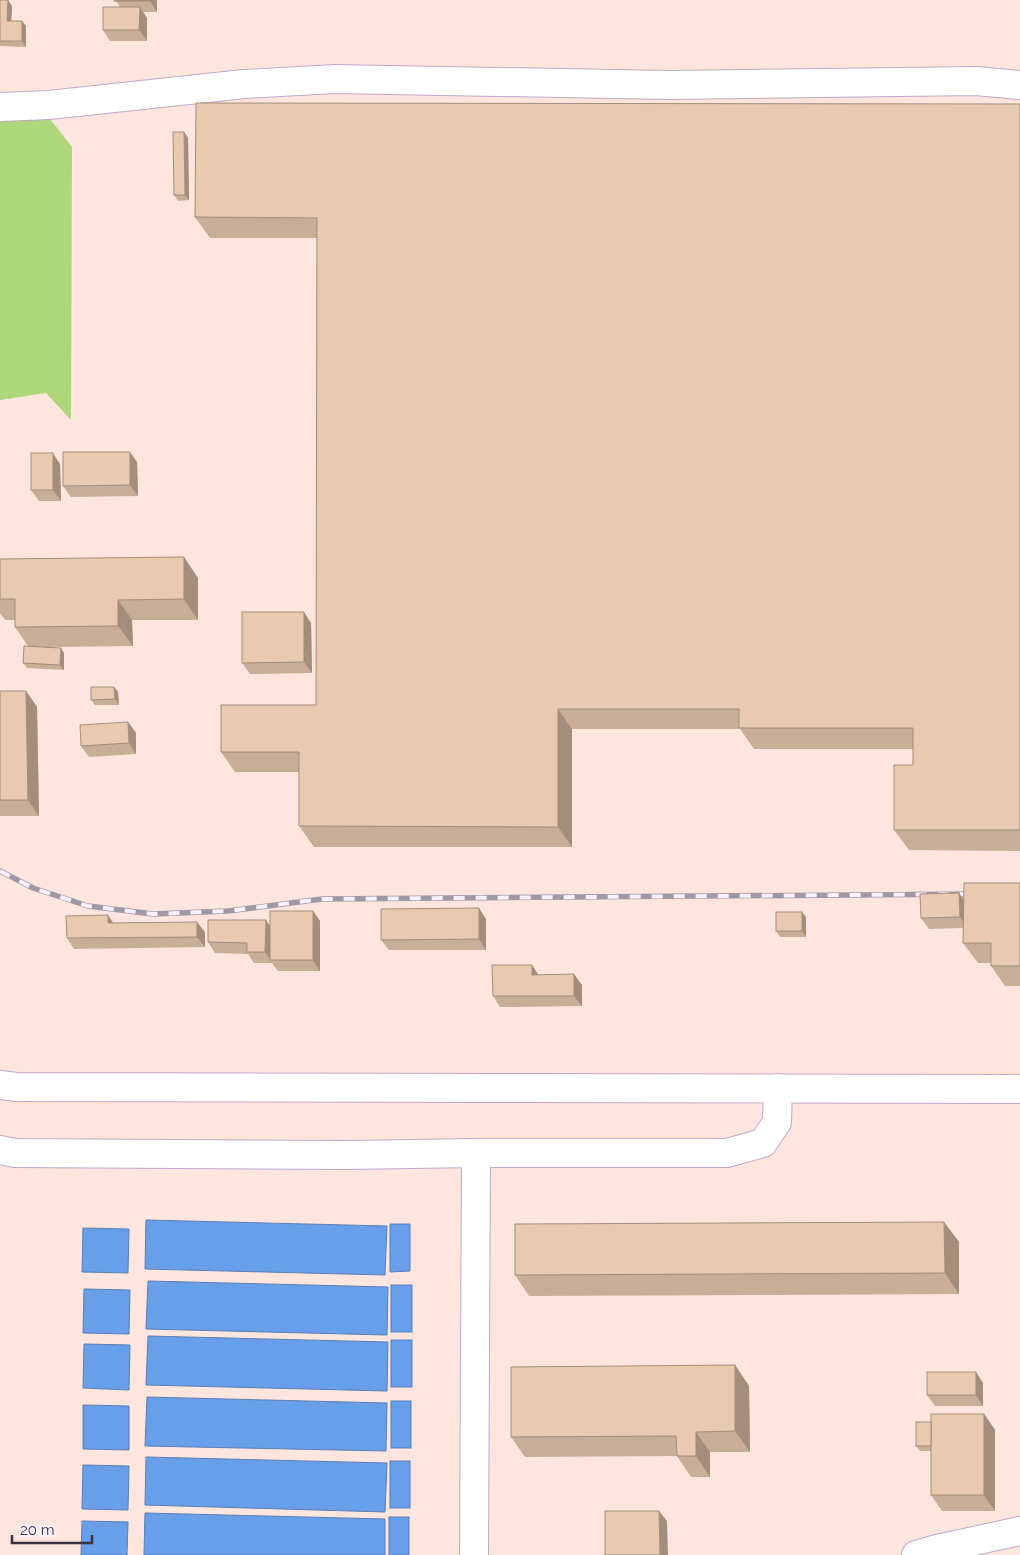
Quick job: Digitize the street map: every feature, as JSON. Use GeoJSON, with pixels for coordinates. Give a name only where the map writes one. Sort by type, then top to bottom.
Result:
{"type":"FeatureCollection","features":[{"type":"Feature","properties":{"kind":"lane"},"geometry":{"type":"LineString","coordinates":[[0,107],[49,105],[244,84],[335,79],[670,85],[976,81],[1020,85]]}},
{"type":"Feature","properties":{"kind":"lane"},"geometry":{"type":"LineString","coordinates":[[0,1150],[15,1152],[347,1156],[476,1153],[727,1153],[764,1143],[777,1122],[778,1088]]}},
{"type":"Feature","properties":{"kind":"lane"},"geometry":{"type":"LineString","coordinates":[[5,1089],[1020,1089]]}},
{"type":"Feature","properties":{"kind":"lane"},"geometry":{"type":"LineString","coordinates":[[474,1555],[476,1153]]}},
{"type":"Feature","properties":{"kind":"lane"},"geometry":{"type":"LineString","coordinates":[[916,1555],[936,1548],[1020,1531]]}},
{"type":"Feature","properties":{"kind":"shaded area"},"geometry":{"type":"Polygon","coordinates":[[[0,0],[1020,0],[1020,1555],[0,1555],[0,0]]]}},
{"type":"Feature","properties":{"kind":"green space"},"geometry":{"type":"Polygon","coordinates":[[[50,119],[72,147],[71,420],[46,393],[0,400],[0,120],[50,119]]]}},
{"type":"Feature","properties":{"kind":"water"},"geometry":{"type":"Polygon","coordinates":[[[146,1220],[387,1226],[385,1275],[145,1269],[146,1220]]]}},
{"type":"Feature","properties":{"kind":"water"},"geometry":{"type":"Polygon","coordinates":[[[390,1224],[410,1224],[410,1271],[390,1272],[390,1224]]]}},
{"type":"Feature","properties":{"kind":"water"},"geometry":{"type":"Polygon","coordinates":[[[83,1228],[129,1229],[128,1273],[82,1272],[83,1228]]]}},
{"type":"Feature","properties":{"kind":"water"},"geometry":{"type":"Polygon","coordinates":[[[148,1281],[388,1287],[387,1335],[146,1329],[148,1281]]]}},
{"type":"Feature","properties":{"kind":"water"},"geometry":{"type":"Polygon","coordinates":[[[391,1285],[412,1285],[412,1332],[391,1332],[391,1285]]]}},
{"type":"Feature","properties":{"kind":"water"},"geometry":{"type":"Polygon","coordinates":[[[84,1289],[130,1290],[129,1334],[83,1333],[84,1289]]]}},
{"type":"Feature","properties":{"kind":"water"},"geometry":{"type":"Polygon","coordinates":[[[148,1336],[388,1342],[387,1391],[146,1385],[148,1336]]]}},
{"type":"Feature","properties":{"kind":"water"},"geometry":{"type":"Polygon","coordinates":[[[391,1340],[412,1340],[412,1387],[391,1387],[391,1340]]]}},
{"type":"Feature","properties":{"kind":"water"},"geometry":{"type":"Polygon","coordinates":[[[84,1344],[130,1345],[129,1390],[83,1388],[84,1344]]]}},
{"type":"Feature","properties":{"kind":"water"},"geometry":{"type":"Polygon","coordinates":[[[147,1397],[387,1403],[386,1451],[145,1446],[147,1397]]]}},
{"type":"Feature","properties":{"kind":"water"},"geometry":{"type":"Polygon","coordinates":[[[391,1401],[411,1401],[411,1448],[391,1448],[391,1401]]]}},
{"type":"Feature","properties":{"kind":"water"},"geometry":{"type":"Polygon","coordinates":[[[83,1405],[129,1406],[129,1450],[83,1449],[83,1405]]]}},
{"type":"Feature","properties":{"kind":"water"},"geometry":{"type":"Polygon","coordinates":[[[146,1457],[387,1463],[385,1512],[145,1505],[146,1457]]]}},
{"type":"Feature","properties":{"kind":"water"},"geometry":{"type":"Polygon","coordinates":[[[390,1461],[410,1461],[410,1508],[390,1508],[390,1461]]]}},
{"type":"Feature","properties":{"kind":"water"},"geometry":{"type":"Polygon","coordinates":[[[83,1465],[129,1466],[128,1510],[82,1509],[83,1465]]]}},
{"type":"Feature","properties":{"kind":"water"},"geometry":{"type":"Polygon","coordinates":[[[145,1513],[385,1519],[385,1555],[144,1555],[145,1513]]]}},
{"type":"Feature","properties":{"kind":"water"},"geometry":{"type":"Polygon","coordinates":[[[389,1517],[409,1517],[409,1555],[389,1555],[389,1517]]]}},
{"type":"Feature","properties":{"kind":"water"},"geometry":{"type":"Polygon","coordinates":[[[82,1521],[128,1522],[127,1555],[81,1555],[82,1521]]]}},
{"type":"Feature","properties":{"kind":"building"},"geometry":{"type":"Polygon","coordinates":[[[0,0],[8,0],[7,21],[22,21],[22,41],[0,41],[0,0]]]}},
{"type":"Feature","properties":{"kind":"building"},"geometry":{"type":"Polygon","coordinates":[[[150,0],[150,1],[116,1],[150,0]]]}},
{"type":"Feature","properties":{"kind":"building"},"geometry":{"type":"Polygon","coordinates":[[[103,7],[140,7],[139,30],[103,30],[103,7]]]}},
{"type":"Feature","properties":{"kind":"building"},"geometry":{"type":"Polygon","coordinates":[[[196,103],[1020,104],[1020,830],[894,830],[894,765],[913,765],[913,728],[739,728],[739,709],[558,709],[558,827],[299,826],[299,752],[221,752],[221,705],[316,705],[317,218],[195,217],[196,103]]]}},
{"type":"Feature","properties":{"kind":"building"},"geometry":{"type":"Polygon","coordinates":[[[173,132],[184,132],[185,195],[174,195],[173,132]]]}},
{"type":"Feature","properties":{"kind":"building"},"geometry":{"type":"Polygon","coordinates":[[[63,452],[130,452],[130,485],[63,486],[63,452]]]}},
{"type":"Feature","properties":{"kind":"building"},"geometry":{"type":"Polygon","coordinates":[[[31,453],[53,453],[53,490],[31,490],[31,453]]]}},
{"type":"Feature","properties":{"kind":"building"},"geometry":{"type":"Polygon","coordinates":[[[184,557],[184,599],[118,600],[118,626],[15,627],[15,599],[0,599],[0,559],[184,557]]]}},
{"type":"Feature","properties":{"kind":"building"},"geometry":{"type":"Polygon","coordinates":[[[242,612],[304,612],[304,662],[242,663],[242,612]]]}},
{"type":"Feature","properties":{"kind":"building"},"geometry":{"type":"Polygon","coordinates":[[[24,646],[61,648],[60,665],[23,663],[24,646]]]}},
{"type":"Feature","properties":{"kind":"building"},"geometry":{"type":"Polygon","coordinates":[[[91,687],[114,687],[115,699],[91,700],[91,687]]]}},
{"type":"Feature","properties":{"kind":"building"},"geometry":{"type":"Polygon","coordinates":[[[0,691],[26,691],[28,800],[0,800],[0,691]]]}},
{"type":"Feature","properties":{"kind":"building"},"geometry":{"type":"Polygon","coordinates":[[[128,722],[129,743],[81,746],[80,725],[128,722]]]}},
{"type":"Feature","properties":{"kind":"building"},"geometry":{"type":"Polygon","coordinates":[[[964,883],[1020,883],[1020,966],[991,966],[991,943],[963,943],[964,883]]]}},
{"type":"Feature","properties":{"kind":"building"},"geometry":{"type":"Polygon","coordinates":[[[959,893],[960,917],[921,918],[920,894],[959,893]]]}},
{"type":"Feature","properties":{"kind":"building"},"geometry":{"type":"Polygon","coordinates":[[[479,908],[479,939],[381,940],[381,909],[479,908]]]}},
{"type":"Feature","properties":{"kind":"building"},"geometry":{"type":"Polygon","coordinates":[[[270,911],[313,911],[313,960],[270,960],[270,911]]]}},
{"type":"Feature","properties":{"kind":"building"},"geometry":{"type":"Polygon","coordinates":[[[776,912],[802,912],[802,931],[776,931],[776,912]]]}},
{"type":"Feature","properties":{"kind":"building"},"geometry":{"type":"Polygon","coordinates":[[[108,915],[108,923],[197,922],[197,937],[67,938],[66,916],[108,915]]]}},
{"type":"Feature","properties":{"kind":"building"},"geometry":{"type":"Polygon","coordinates":[[[208,920],[266,920],[265,952],[247,952],[247,943],[208,942],[208,920]]]}},
{"type":"Feature","properties":{"kind":"building"},"geometry":{"type":"Polygon","coordinates":[[[492,965],[532,965],[532,975],[574,974],[574,996],[493,996],[492,965]]]}},
{"type":"Feature","properties":{"kind":"building"},"geometry":{"type":"Polygon","coordinates":[[[944,1222],[945,1273],[515,1275],[515,1224],[944,1222]]]}},
{"type":"Feature","properties":{"kind":"building"},"geometry":{"type":"Polygon","coordinates":[[[735,1365],[735,1431],[696,1432],[696,1456],[677,1456],[676,1436],[511,1437],[511,1367],[735,1365]]]}},
{"type":"Feature","properties":{"kind":"building"},"geometry":{"type":"Polygon","coordinates":[[[927,1372],[976,1372],[976,1395],[927,1395],[927,1372]]]}},
{"type":"Feature","properties":{"kind":"building"},"geometry":{"type":"Polygon","coordinates":[[[931,1414],[984,1414],[984,1495],[931,1495],[931,1414]]]}},
{"type":"Feature","properties":{"kind":"building"},"geometry":{"type":"Polygon","coordinates":[[[916,1422],[931,1422],[931,1446],[916,1446],[916,1422]]]}},
{"type":"Feature","properties":{"kind":"building"},"geometry":{"type":"Polygon","coordinates":[[[605,1511],[659,1511],[660,1555],[605,1555],[605,1511]]]}},
{"type":"Feature","properties":{"kind":"railway"},"geometry":{"type":"LineString","coordinates":[[0,871],[33,888],[88,906],[153,914],[228,911],[322,899],[976,894]]}}]}
